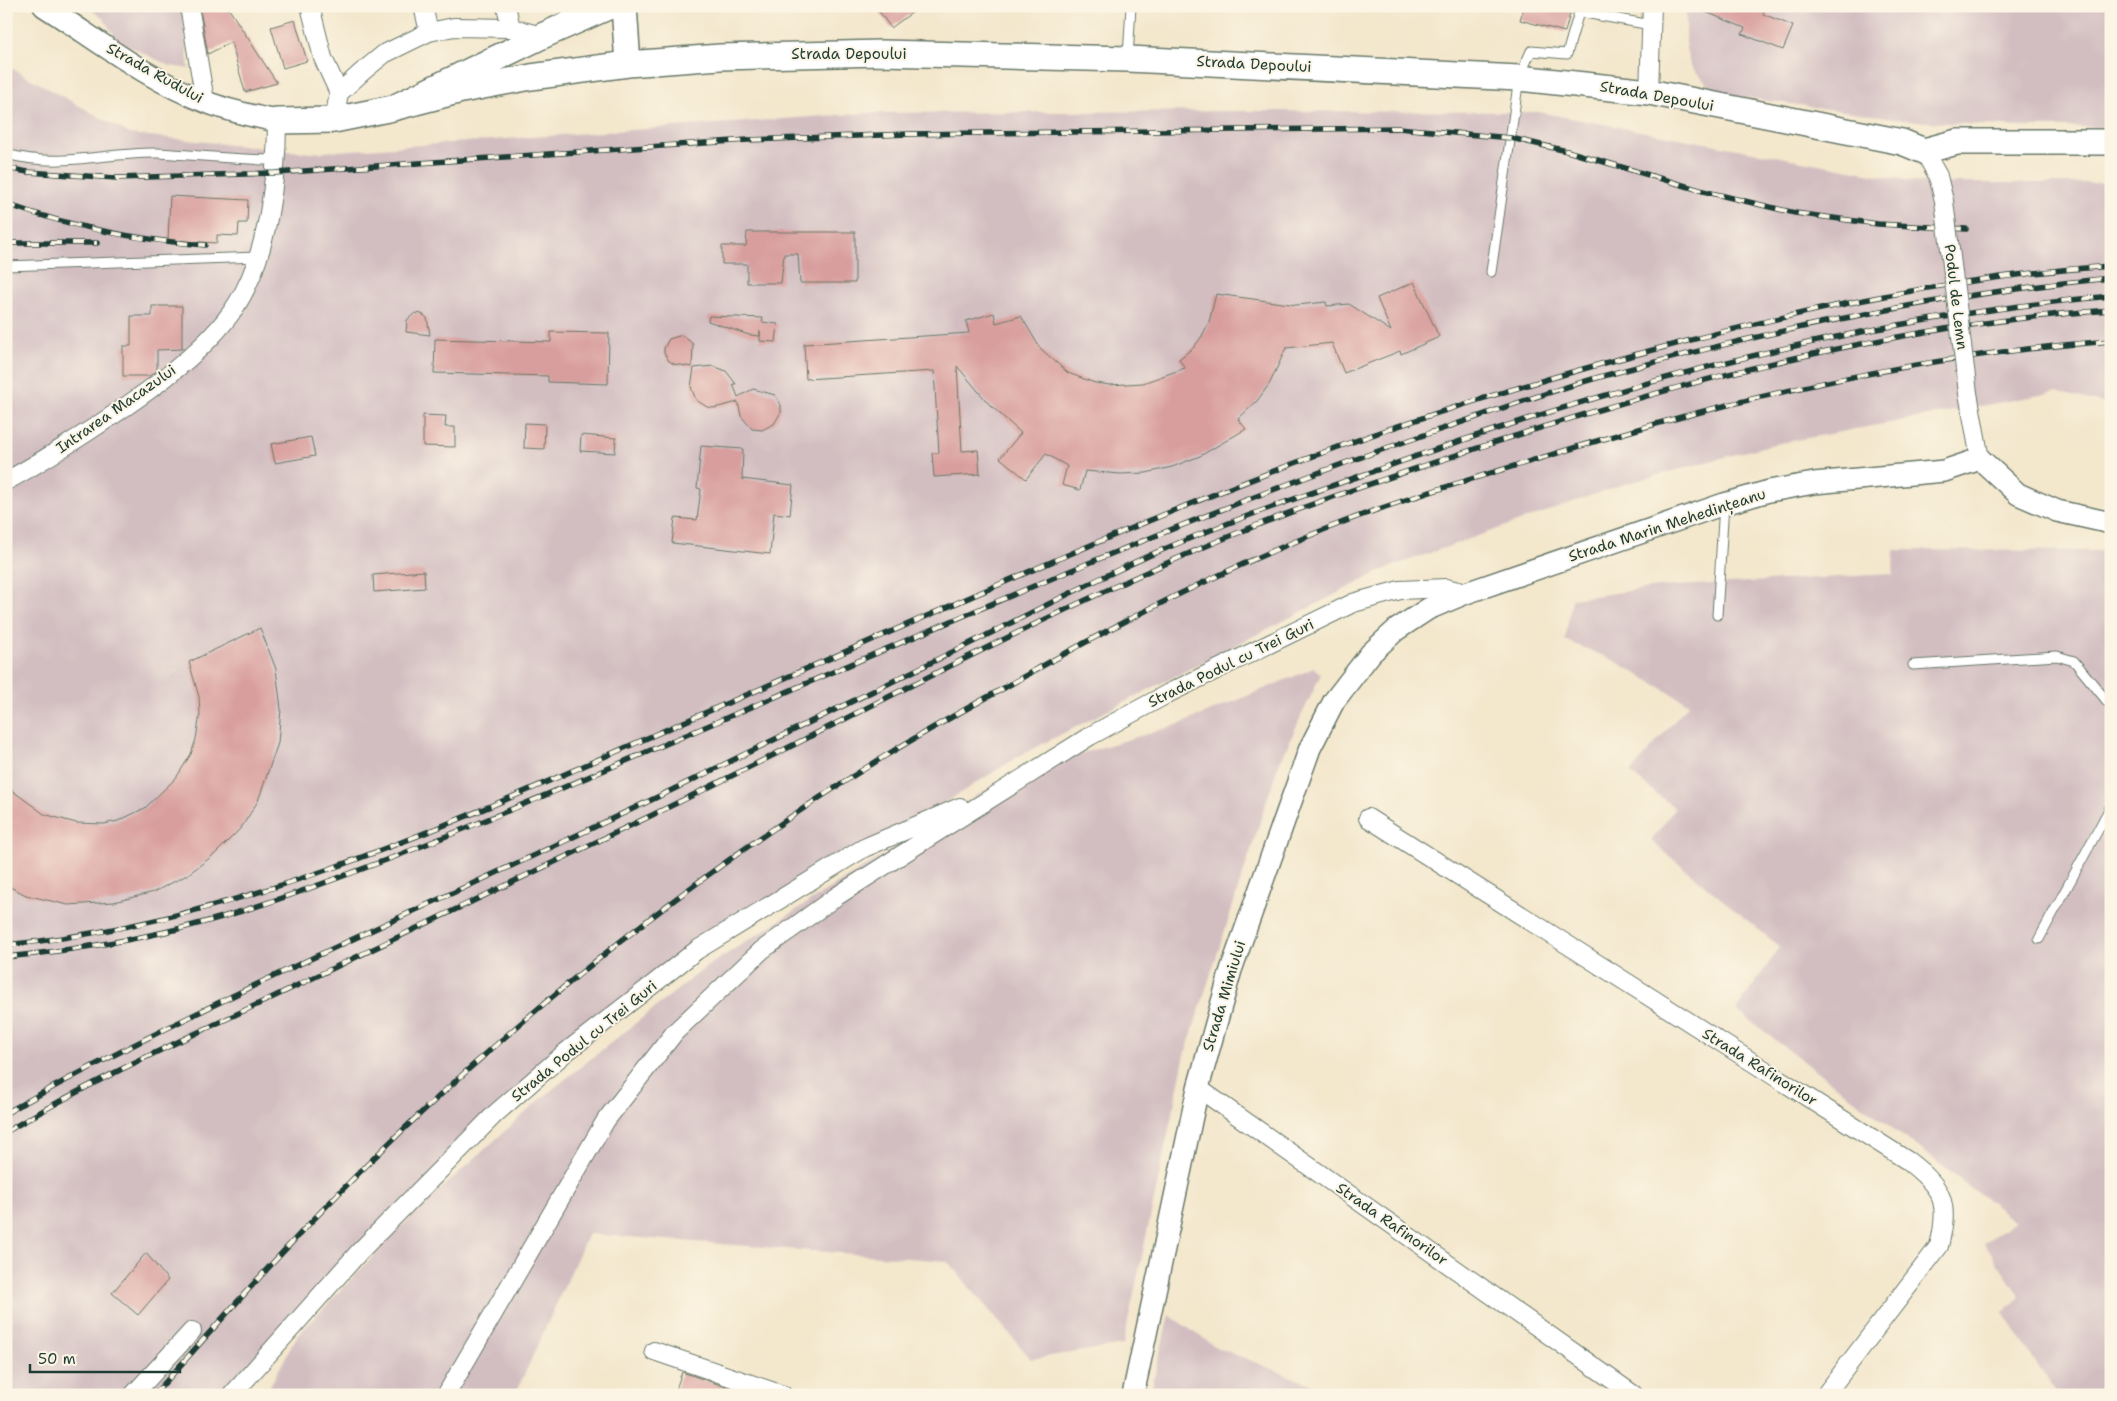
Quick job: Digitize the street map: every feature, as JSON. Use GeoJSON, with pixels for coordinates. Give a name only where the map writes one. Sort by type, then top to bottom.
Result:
{"type":"FeatureCollection","features":[{"type":"Feature","properties":{"kind":"main road","name":"Strada Rudului"},"geometry":{"type":"LineString","coordinates":[[277,120],[334,120],[393,108],[542,36],[610,6]]}},
{"type":"Feature","properties":{"kind":"main road"},"geometry":{"type":"LineString","coordinates":[[624,6],[628,64]]}},
{"type":"Feature","properties":{"kind":"main road","name":"Strada Depoului"},"geometry":{"type":"LineString","coordinates":[[393,108],[462,90],[531,77],[628,64],[720,56],[882,53],[1128,59],[1519,78],[1649,92],[1902,142],[1924,150]]}},
{"type":"Feature","properties":{"kind":"main road"},"geometry":{"type":"LineString","coordinates":[[1924,150],[1957,142],[2111,142]]}},
{"type":"Feature","properties":{"kind":"street","name":"Strada Rudului"},"geometry":{"type":"LineString","coordinates":[[44,6],[152,74],[205,101],[229,110],[277,120]]}},
{"type":"Feature","properties":{"kind":"street"},"geometry":{"type":"LineString","coordinates":[[189,6],[205,101]]}},
{"type":"Feature","properties":{"kind":"street"},"geometry":{"type":"LineString","coordinates":[[310,6],[323,58],[340,93]]}},
{"type":"Feature","properties":{"kind":"street"},"geometry":{"type":"LineString","coordinates":[[424,6],[429,32]]}},
{"type":"Feature","properties":{"kind":"street"},"geometry":{"type":"LineString","coordinates":[[506,6],[511,28]]}},
{"type":"Feature","properties":{"kind":"street"},"geometry":{"type":"LineString","coordinates":[[1649,92],[1652,6]]}},
{"type":"Feature","properties":{"kind":"street"},"geometry":{"type":"LineString","coordinates":[[334,120],[340,93],[384,54],[429,32],[454,27],[511,28],[542,36]]}},
{"type":"Feature","properties":{"kind":"street","name":"Intrarea Macazului"},"geometry":{"type":"LineString","coordinates":[[6,481],[15,472],[122,409],[198,348],[227,320],[238,303],[258,257],[274,187],[277,160],[277,120]]}},
{"type":"Feature","properties":{"kind":"street","name":"Podul de Lemn"},"geometry":{"type":"LineString","coordinates":[[1924,150],[1938,176],[1944,201],[1968,393],[1980,459]]}},
{"type":"Feature","properties":{"kind":"street"},"geometry":{"type":"LineString","coordinates":[[1980,459],[2018,494],[2057,511],[2111,523]]}},
{"type":"Feature","properties":{"kind":"street","name":"Strada Marin Mehedințeanu"},"geometry":{"type":"LineString","coordinates":[[1396,630],[1428,609],[1466,593],[1724,504],[1769,491],[1814,483],[1944,471],[1980,459]]}},
{"type":"Feature","properties":{"kind":"street","name":"Strada Podul cu Trei Guri"},"geometry":{"type":"LineString","coordinates":[[446,1395],[606,1120],[675,1032],[762,950],[837,896],[1090,736],[1169,693],[1353,603],[1400,590],[1446,588],[1466,593]]}},
{"type":"Feature","properties":{"kind":"street","name":"Strada Mimiului"},"geometry":{"type":"LineString","coordinates":[[1133,1395],[1198,1088],[1231,970],[1310,748],[1321,723],[1349,679],[1371,653],[1396,630]]}},
{"type":"Feature","properties":{"kind":"street","name":"Strada Podul cu Trei Guri"},"geometry":{"type":"LineString","coordinates":[[232,1395],[360,1251],[495,1114],[573,1046],[697,950],[864,848],[1011,786]]}},
{"type":"Feature","properties":{"kind":"street","name":"Strada Rafinorilor"},"geometry":{"type":"LineString","coordinates":[[1368,818],[1908,1161],[1931,1179],[1943,1201],[1945,1222],[1939,1246],[1825,1395]]}},
{"type":"Feature","properties":{"kind":"street","name":"Strada Rafinorilor"},"geometry":{"type":"LineString","coordinates":[[1198,1088],[1634,1395]]}},
{"type":"Feature","properties":{"kind":"street"},"geometry":{"type":"LineString","coordinates":[[133,1395],[192,1331]]}},
{"type":"Feature","properties":{"kind":"street"},"geometry":{"type":"LineString","coordinates":[[654,1352],[783,1395]]}},
{"type":"Feature","properties":{"kind":"lane"},"geometry":{"type":"LineString","coordinates":[[1128,59],[1130,6]]}},
{"type":"Feature","properties":{"kind":"lane"},"geometry":{"type":"LineString","coordinates":[[1491,272],[1519,78],[1531,51],[1567,54],[1579,12],[1651,25]]}},
{"type":"Feature","properties":{"kind":"lane"},"geometry":{"type":"LineString","coordinates":[[6,154],[55,162],[158,153],[241,160],[277,160]]}},
{"type":"Feature","properties":{"kind":"lane"},"geometry":{"type":"LineString","coordinates":[[6,266],[258,257]]}},
{"type":"Feature","properties":{"kind":"lane"},"geometry":{"type":"LineString","coordinates":[[1717,615],[1724,504]]}},
{"type":"Feature","properties":{"kind":"lane"},"geometry":{"type":"LineString","coordinates":[[1913,665],[2057,656],[2074,661],[2111,706]]}},
{"type":"Feature","properties":{"kind":"lane"},"geometry":{"type":"LineString","coordinates":[[2039,939],[2111,806]]}},
{"type":"Feature","properties":{"kind":"shaded area"},"geometry":{"type":"Polygon","coordinates":[[[85,6],[182,6],[189,69],[170,66],[125,44],[116,38],[103,18],[85,6]]]}},
{"type":"Feature","properties":{"kind":"shaded area"},"geometry":{"type":"Polygon","coordinates":[[[1686,6],[2111,6],[2111,127],[2023,127],[1924,122],[1733,96],[1708,85],[1690,65],[1686,50],[1686,6]]]}},
{"type":"Feature","properties":{"kind":"shaded area"},"geometry":{"type":"Polygon","coordinates":[[[6,65],[130,134],[310,153],[867,113],[1538,112],[1921,183],[2111,183],[2111,405],[2056,392],[1770,445],[1621,485],[1385,569],[1019,756],[699,958],[495,1114],[229,1395],[6,1395],[6,65]]]}},
{"type":"Feature","properties":{"kind":"shaded area"},"geometry":{"type":"Polygon","coordinates":[[[1894,550],[2111,551],[2111,1395],[2057,1395],[2003,1312],[2020,1297],[1984,1243],[2015,1221],[1736,1010],[1780,947],[1651,841],[1675,808],[1630,773],[1689,704],[1613,660],[1565,640],[1572,599],[1657,587],[1893,574],[1894,550]]]}},
{"type":"Feature","properties":{"kind":"shaded area"},"geometry":{"type":"Polygon","coordinates":[[[1314,668],[1321,674],[1278,766],[1185,1054],[1123,1345],[1031,1359],[947,1261],[588,1234],[515,1395],[265,1395],[297,1336],[415,1212],[543,1097],[706,967],[1009,775],[1180,724],[1314,668]]]}},
{"type":"Feature","properties":{"kind":"shaded area"},"geometry":{"type":"Polygon","coordinates":[[[1169,1315],[1216,1347],[1338,1395],[1150,1395],[1169,1315]]]}},
{"type":"Feature","properties":{"kind":"building"},"geometry":{"type":"Polygon","coordinates":[[[211,6],[227,6],[277,83],[245,92],[231,42],[208,54],[200,10],[211,6]]]}},
{"type":"Feature","properties":{"kind":"building"},"geometry":{"type":"Polygon","coordinates":[[[875,6],[921,6],[891,28],[875,6]]]}},
{"type":"Feature","properties":{"kind":"building"},"geometry":{"type":"Polygon","coordinates":[[[1524,6],[1572,6],[1565,32],[1520,20],[1524,6]]]}},
{"type":"Feature","properties":{"kind":"building"},"geometry":{"type":"Polygon","coordinates":[[[1691,6],[1766,6],[1763,14],[1793,26],[1783,50],[1742,34],[1745,28],[1691,6]]]}},
{"type":"Feature","properties":{"kind":"building"},"geometry":{"type":"Polygon","coordinates":[[[295,20],[307,61],[283,68],[271,27],[295,20]]]}},
{"type":"Feature","properties":{"kind":"building"},"geometry":{"type":"Polygon","coordinates":[[[170,196],[248,200],[247,223],[239,223],[238,236],[217,235],[217,243],[168,240],[170,196]]]}},
{"type":"Feature","properties":{"kind":"building"},"geometry":{"type":"Polygon","coordinates":[[[747,232],[855,232],[855,283],[800,283],[798,254],[784,254],[781,283],[747,283],[747,264],[722,264],[722,246],[746,246],[747,232]]]}},
{"type":"Feature","properties":{"kind":"building"},"geometry":{"type":"Polygon","coordinates":[[[1414,282],[1439,337],[1401,354],[1400,351],[1344,373],[1332,343],[1286,348],[1270,383],[1257,401],[1238,419],[1246,429],[1200,456],[1172,467],[1146,473],[1121,474],[1085,471],[1080,490],[1062,485],[1067,466],[1046,454],[1026,479],[1000,458],[1021,433],[989,404],[957,366],[962,451],[978,450],[980,474],[934,477],[932,453],[939,453],[934,371],[806,379],[804,344],[969,333],[966,321],[994,313],[996,323],[1021,316],[1040,348],[1068,373],[1095,383],[1110,385],[1143,383],[1185,368],[1179,359],[1194,347],[1202,336],[1209,322],[1216,294],[1297,305],[1326,302],[1327,306],[1349,304],[1391,331],[1377,298],[1414,282]]]}},
{"type":"Feature","properties":{"kind":"building"},"geometry":{"type":"Polygon","coordinates":[[[152,306],[182,306],[182,349],[157,350],[157,371],[149,376],[123,376],[123,346],[131,346],[131,316],[152,316],[152,306]]]}},
{"type":"Feature","properties":{"kind":"building"},"geometry":{"type":"Polygon","coordinates":[[[415,313],[422,314],[427,318],[430,335],[406,332],[407,320],[415,313]]]}},
{"type":"Feature","properties":{"kind":"building"},"geometry":{"type":"Polygon","coordinates":[[[709,316],[763,318],[762,322],[778,324],[776,342],[760,341],[760,336],[749,335],[708,321],[709,316]]]}},
{"type":"Feature","properties":{"kind":"building"},"geometry":{"type":"Polygon","coordinates":[[[551,332],[609,333],[608,384],[548,382],[548,376],[434,373],[435,339],[551,342],[551,332]]]}},
{"type":"Feature","properties":{"kind":"building"},"geometry":{"type":"Polygon","coordinates":[[[682,335],[693,344],[692,367],[674,364],[669,361],[664,353],[664,348],[669,339],[682,335]]]}},
{"type":"Feature","properties":{"kind":"building"},"geometry":{"type":"Polygon","coordinates":[[[713,366],[726,371],[736,384],[733,384],[738,397],[753,389],[775,395],[781,405],[781,412],[774,424],[762,430],[752,429],[741,416],[738,402],[714,408],[707,407],[696,400],[691,387],[694,368],[713,366]]]}},
{"type":"Feature","properties":{"kind":"building"},"geometry":{"type":"Polygon","coordinates":[[[423,415],[446,416],[445,427],[455,427],[455,447],[423,446],[423,415]]]}},
{"type":"Feature","properties":{"kind":"building"},"geometry":{"type":"Polygon","coordinates":[[[525,423],[545,424],[544,449],[524,448],[525,423]]]}},
{"type":"Feature","properties":{"kind":"building"},"geometry":{"type":"Polygon","coordinates":[[[581,435],[616,438],[615,453],[580,451],[581,435]]]}},
{"type":"Feature","properties":{"kind":"building"},"geometry":{"type":"Polygon","coordinates":[[[311,437],[315,456],[275,463],[271,444],[311,437]]]}},
{"type":"Feature","properties":{"kind":"building"},"geometry":{"type":"Polygon","coordinates":[[[701,446],[743,449],[742,479],[793,485],[790,515],[774,513],[770,554],[672,543],[675,518],[697,520],[701,489],[697,488],[701,446]]]}},
{"type":"Feature","properties":{"kind":"building"},"geometry":{"type":"Polygon","coordinates":[[[424,571],[425,588],[374,592],[373,575],[424,571]]]}},
{"type":"Feature","properties":{"kind":"building"},"geometry":{"type":"Polygon","coordinates":[[[260,628],[276,669],[281,709],[278,743],[258,801],[241,828],[215,854],[187,875],[154,892],[114,902],[68,905],[26,895],[6,885],[6,786],[44,814],[76,823],[104,824],[118,821],[145,808],[176,778],[191,754],[196,739],[200,714],[199,697],[189,662],[260,628]]]}},
{"type":"Feature","properties":{"kind":"building"},"geometry":{"type":"Polygon","coordinates":[[[146,1253],[168,1280],[138,1315],[112,1293],[146,1253]]]}},
{"type":"Feature","properties":{"kind":"building"},"geometry":{"type":"Polygon","coordinates":[[[682,1372],[744,1393],[743,1395],[674,1395],[682,1372]]]}},
{"type":"Feature","properties":{"kind":"railway"},"geometry":{"type":"LineString","coordinates":[[6,168],[28,172],[116,178],[275,173],[748,140],[909,134],[1398,128],[1511,138],[1567,151],[1703,191],[1795,213],[1878,224],[1966,229]]}},
{"type":"Feature","properties":{"kind":"railway"},"geometry":{"type":"LineString","coordinates":[[6,204],[80,226],[104,231],[154,240],[205,245]]}},
{"type":"Feature","properties":{"kind":"railway"},"geometry":{"type":"LineString","coordinates":[[6,243],[97,243]]}},
{"type":"Feature","properties":{"kind":"railway"},"geometry":{"type":"LineString","coordinates":[[6,945],[100,932],[192,911],[283,885],[373,853],[549,781],[1107,538],[1263,475],[1341,446],[1464,405],[1630,356],[1726,331],[1835,306],[1945,285],[2000,277],[2111,266]]}},
{"type":"Feature","properties":{"kind":"railway"},"geometry":{"type":"LineString","coordinates":[[6,957],[138,938],[182,928],[263,904],[342,877],[537,799],[1017,593],[1180,526],[1344,463],[1546,394],[1679,356],[1862,314],[1986,293],[2111,278]]}},
{"type":"Feature","properties":{"kind":"railway"},"geometry":{"type":"LineString","coordinates":[[6,1113],[170,1027],[254,986],[674,789],[1111,573],[1211,530],[1470,438],[1560,409],[1740,359],[1831,338],[1923,321],[2016,307],[2111,296]]}},
{"type":"Feature","properties":{"kind":"railway"},"geometry":{"type":"LineString","coordinates":[[6,1132],[71,1095],[137,1062],[642,820],[987,648],[1126,581],[1232,535],[1341,494],[1487,445],[1640,398],[1717,377],[1873,341],[2031,317],[2111,310]]}},
{"type":"Feature","properties":{"kind":"railway"},"geometry":{"type":"LineString","coordinates":[[154,1395],[285,1250],[387,1145],[476,1063],[587,968],[703,879],[824,795],[914,738],[1089,640],[1220,575],[1354,518],[1452,485],[1619,434],[1758,398],[1898,368],[1969,357],[2111,341]]}}]}
